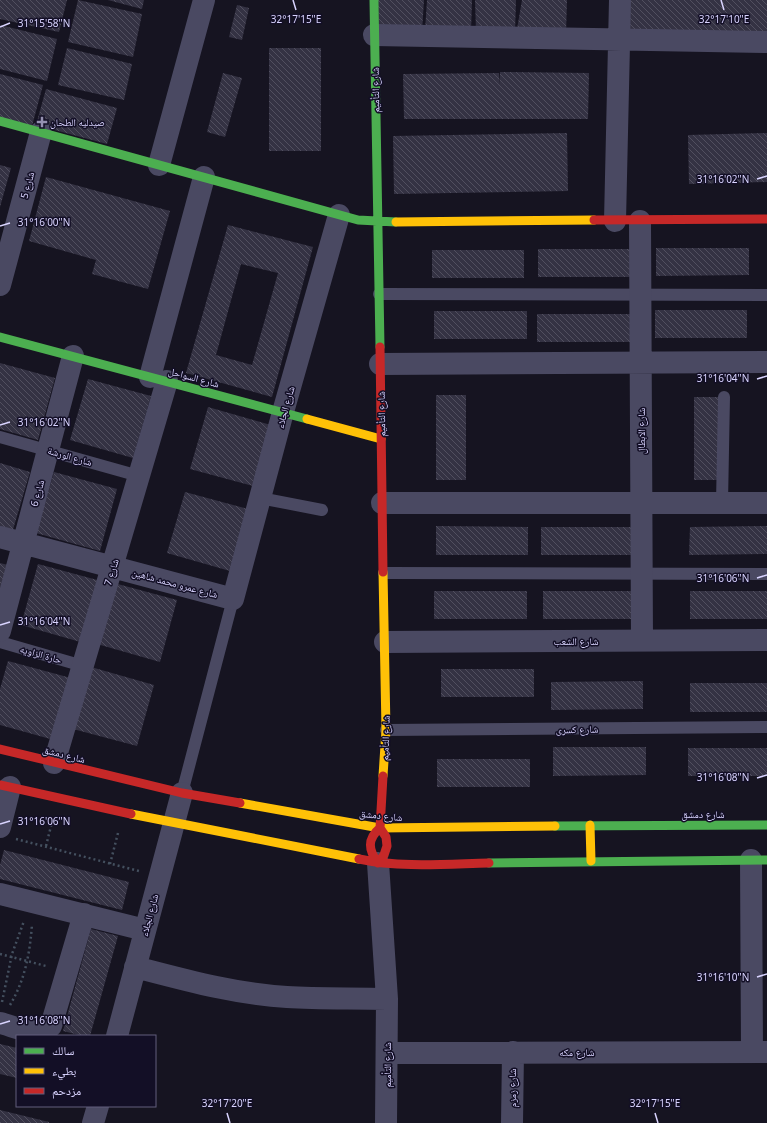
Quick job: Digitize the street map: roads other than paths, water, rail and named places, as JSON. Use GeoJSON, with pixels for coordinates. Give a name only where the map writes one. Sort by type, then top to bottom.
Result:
{"type":"FeatureCollection","features":[{"type":"Feature","properties":{"kind":"street"},"geometry":{"type":"LineString","coordinates":[[159,165],[204,0]]}},
{"type":"Feature","properties":{"kind":"street","name":"شارع التأميم"},"geometry":{"type":"LineString","coordinates":[[374,0],[386,730],[380,828],[370,838],[369,844],[370,851],[378,863],[387,999],[386,1123]]}},
{"type":"Feature","properties":{"kind":"street"},"geometry":{"type":"LineString","coordinates":[[614,221],[620,0]]}},
{"type":"Feature","properties":{"kind":"street"},"geometry":{"type":"LineString","coordinates":[[374,35],[767,42]]}},
{"type":"Feature","properties":{"kind":"street"},"geometry":{"type":"LineString","coordinates":[[0,121],[339,215],[377,222],[767,219]]}},
{"type":"Feature","properties":{"kind":"street","name":"شارع 5"},"geometry":{"type":"LineString","coordinates":[[0,285],[41,132]]}},
{"type":"Feature","properties":{"kind":"street","name":"شارع 7"},"geometry":{"type":"LineString","coordinates":[[54,763],[139,476],[204,177]]}},
{"type":"Feature","properties":{"kind":"street","name":"شارع الجلاء"},"geometry":{"type":"LineString","coordinates":[[234,599],[283,412],[339,215]]}},
{"type":"Feature","properties":{"kind":"street","name":"شارع الابطال"},"geometry":{"type":"LineString","coordinates":[[640,221],[642,640]]}},
{"type":"Feature","properties":{"kind":"street","name":"شارع السواحل"},"geometry":{"type":"LineString","coordinates":[[0,337],[381,439]]}},
{"type":"Feature","properties":{"kind":"street","name":"شارع 6"},"geometry":{"type":"LineString","coordinates":[[0,631],[73,356]]}},
{"type":"Feature","properties":{"kind":"street"},"geometry":{"type":"LineString","coordinates":[[380,364],[767,362]]}},
{"type":"Feature","properties":{"kind":"street"},"geometry":{"type":"LineString","coordinates":[[382,503],[767,503]]}},
{"type":"Feature","properties":{"kind":"street","name":"شارع عمرو محمد شاهين"},"geometry":{"type":"LineString","coordinates":[[0,536],[234,599]]}},
{"type":"Feature","properties":{"kind":"street","name":"شارع الشعب"},"geometry":{"type":"LineString","coordinates":[[385,642],[767,640]]}},
{"type":"Feature","properties":{"kind":"street","name":"شارع دمشق"},"geometry":{"type":"LineString","coordinates":[[0,749],[182,793],[380,828],[403,829],[590,825],[767,825]]}},
{"type":"Feature","properties":{"kind":"street"},"geometry":{"type":"LineString","coordinates":[[8,832],[5,786],[123,812],[378,863],[409,864],[759,860],[760,1052]]}},
{"type":"Feature","properties":{"kind":"street","name":"شارع الجلاء"},"geometry":{"type":"LineString","coordinates":[[117,1035],[182,793]]}},
{"type":"Feature","properties":{"kind":"street"},"geometry":{"type":"LineString","coordinates":[[590,825],[591,861]]}},
{"type":"Feature","properties":{"kind":"street","name":"شارع التأميم"},"geometry":{"type":"LineString","coordinates":[[378,863],[387,852],[388,845],[385,833],[380,828]]}},
{"type":"Feature","properties":{"kind":"street"},"geometry":{"type":"LineString","coordinates":[[0,894],[146,930]]}},
{"type":"Feature","properties":{"kind":"street"},"geometry":{"type":"LineString","coordinates":[[3,1012],[38,1033],[45,1031],[51,1026],[55,1018],[84,914]]}},
{"type":"Feature","properties":{"kind":"street"},"geometry":{"type":"LineString","coordinates":[[135,967],[235,991],[286,997],[387,999]]}},
{"type":"Feature","properties":{"kind":"street","name":"شارع زمزم"},"geometry":{"type":"LineString","coordinates":[[512,1123],[513,1052]]}},
{"type":"Feature","properties":{"kind":"street","name":"شارع مكه"},"geometry":{"type":"LineString","coordinates":[[387,1053],[760,1052]]}},
{"type":"Feature","properties":{"kind":"street"},"geometry":{"type":"LineString","coordinates":[[93,1123],[98,1107]]}},
{"type":"Feature","properties":{"kind":"lane"},"geometry":{"type":"LineString","coordinates":[[379,294],[767,296]]}},
{"type":"Feature","properties":{"kind":"lane"},"geometry":{"type":"LineString","coordinates":[[722,503],[724,397]]}},
{"type":"Feature","properties":{"kind":"lane","name":"شارع الورشة"},"geometry":{"type":"LineString","coordinates":[[0,437],[139,476]]}},
{"type":"Feature","properties":{"kind":"lane"},"geometry":{"type":"LineString","coordinates":[[260,498],[322,510]]}},
{"type":"Feature","properties":{"kind":"lane"},"geometry":{"type":"LineString","coordinates":[[384,573],[641,575],[767,574]]}},
{"type":"Feature","properties":{"kind":"lane"},"geometry":{"type":"LineString","coordinates":[[182,793],[234,599]]}},
{"type":"Feature","properties":{"kind":"lane","name":"حارة الزاويه"},"geometry":{"type":"LineString","coordinates":[[0,642],[83,666]]}},
{"type":"Feature","properties":{"kind":"lane","name":"شارع كسرى"},"geometry":{"type":"LineString","coordinates":[[386,730],[767,727]]}},
{"type":"Feature","properties":{"kind":"place","name":"صيدليه الطحان"},"geometry":{"type":"Point","coordinates":[42,122]}}]}
